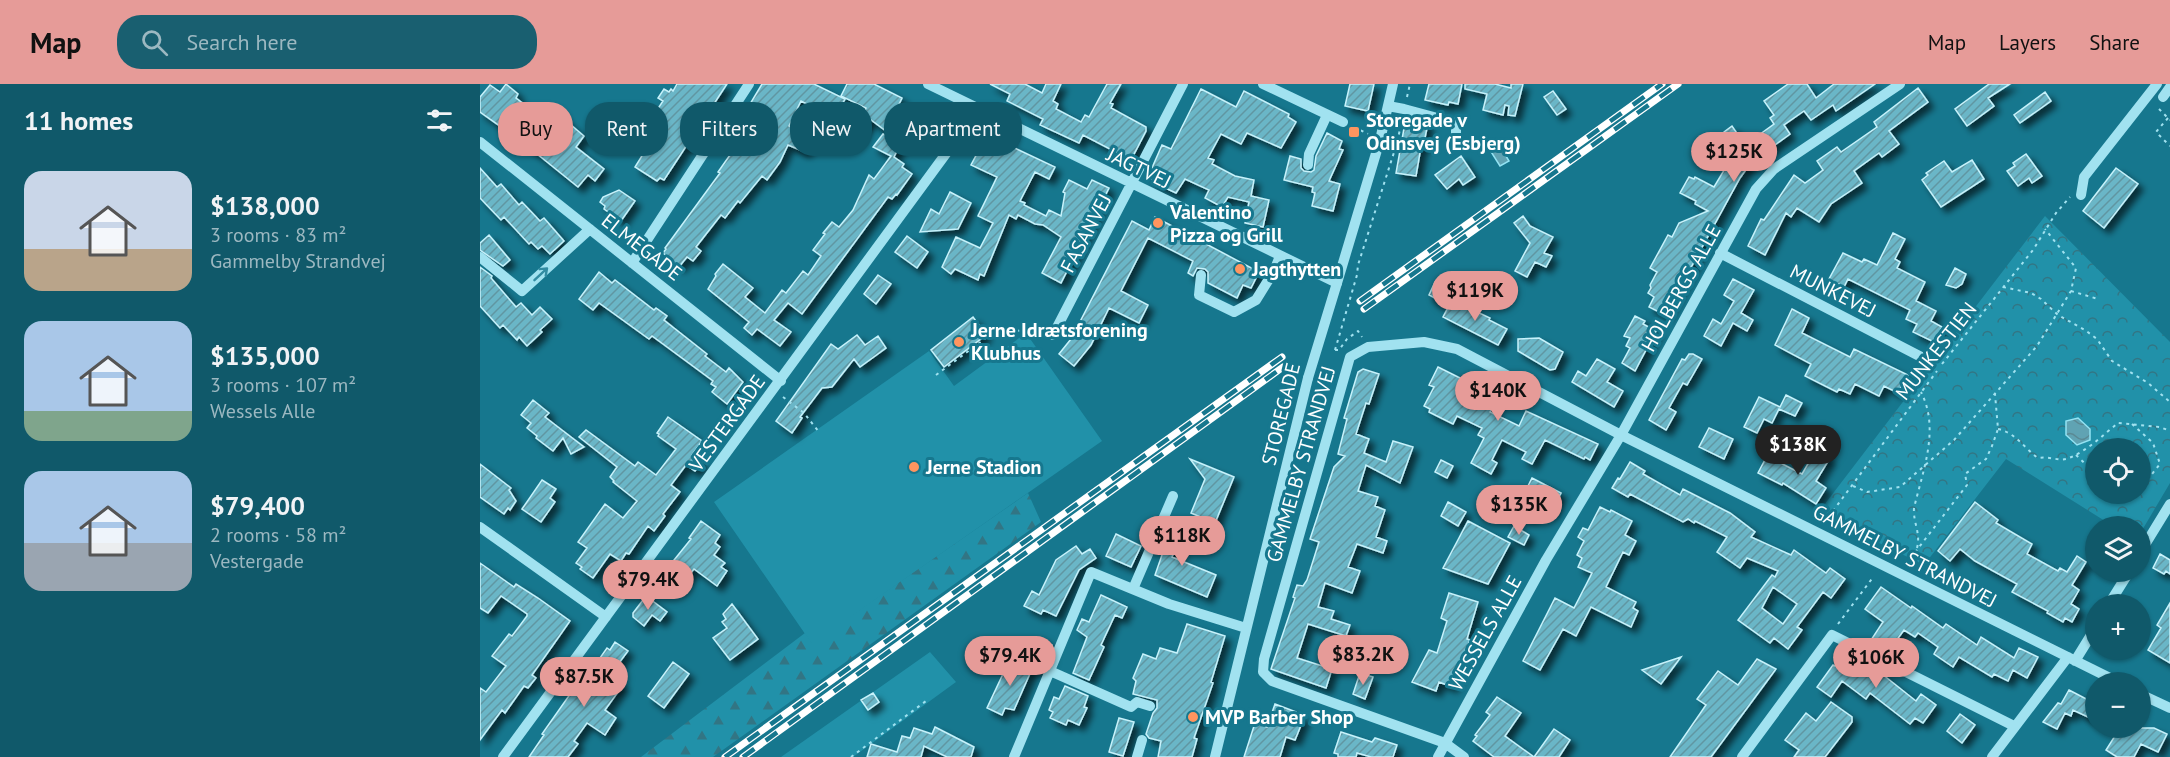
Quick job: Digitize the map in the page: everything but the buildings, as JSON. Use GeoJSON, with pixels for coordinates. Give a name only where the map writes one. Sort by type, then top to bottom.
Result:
{"type":"FeatureCollection","features":[{"type":"Feature","properties":{"kind":"street"},"geometry":{"type":"LineString","coordinates":[[632,263],[749,84]]}},
{"type":"Feature","properties":{"kind":"street","name":"JAGTVEJ"},"geometry":{"type":"LineString","coordinates":[[927,84],[962,102]]}},
{"type":"Feature","properties":{"kind":"street","name":"FASANVEJ"},"geometry":{"type":"LineString","coordinates":[[1053,335],[1183,84]]}},
{"type":"Feature","properties":{"kind":"street"},"geometry":{"type":"LineString","coordinates":[[1263,84],[1343,122]]}},
{"type":"Feature","properties":{"kind":"street","name":"STOREGADE"},"geometry":{"type":"LineString","coordinates":[[1215,757],[1308,378],[1380,140],[1392,84]]}},
{"type":"Feature","properties":{"kind":"street","name":"HOLBERGS ALLE"},"geometry":{"type":"LineString","coordinates":[[1621,435],[1756,189],[1774,169],[1900,84]]}},
{"type":"Feature","properties":{"kind":"street"},"geometry":{"type":"LineString","coordinates":[[2081,195],[2084,177],[2157,84]]}},
{"type":"Feature","properties":{"kind":"street"},"geometry":{"type":"LineString","coordinates":[[2163,98],[2170,87]]}},
{"type":"Feature","properties":{"kind":"street"},"geometry":{"type":"LineString","coordinates":[[1388,106],[1456,123],[1456,136]]}},
{"type":"Feature","properties":{"kind":"street"},"geometry":{"type":"LineString","coordinates":[[1308,165],[1309,154],[1328,115]]}},
{"type":"Feature","properties":{"kind":"street","name":"JAGTVEJ"},"geometry":{"type":"LineString","coordinates":[[1022,131],[1337,283]]}},
{"type":"Feature","properties":{"kind":"street","name":"ELMEGADE"},"geometry":{"type":"LineString","coordinates":[[480,142],[781,381]]}},
{"type":"Feature","properties":{"kind":"street","name":"VESTERGADE"},"geometry":{"type":"LineString","coordinates":[[503,757],[945,156]]}},
{"type":"Feature","properties":{"kind":"street"},"geometry":{"type":"LineString","coordinates":[[480,257],[522,291],[590,229]]}},
{"type":"Feature","properties":{"kind":"street","name":"MUNKEVEJ"},"geometry":{"type":"LineString","coordinates":[[1720,254],[1929,362]]}},
{"type":"Feature","properties":{"kind":"street"},"geometry":{"type":"LineString","coordinates":[[1201,275],[1199,295],[1234,312],[1256,300],[1274,271],[1280,256]]}},
{"type":"Feature","properties":{"kind":"street","name":"GAMMELBY STRANDVEJ"},"geometry":{"type":"LineString","coordinates":[[1445,743],[1272,681],[1263,672],[1264,659],[1350,357],[1368,347],[1424,342],[1457,350],[1621,435],[2098,672]]}},
{"type":"Feature","properties":{"kind":"street","name":"WESSELS ALLE"},"geometry":{"type":"LineString","coordinates":[[1438,757],[1546,560],[1621,435]]}},
{"type":"Feature","properties":{"kind":"street"},"geometry":{"type":"LineString","coordinates":[[1133,589],[1173,496]]}},
{"type":"Feature","properties":{"kind":"street"},"geometry":{"type":"LineString","coordinates":[[2151,535],[2170,504]]}},
{"type":"Feature","properties":{"kind":"street"},"geometry":{"type":"LineString","coordinates":[[480,527],[606,616]]}},
{"type":"Feature","properties":{"kind":"street"},"geometry":{"type":"LineString","coordinates":[[1014,757],[1091,572],[1169,604],[1246,628]]}},
{"type":"Feature","properties":{"kind":"street"},"geometry":{"type":"LineString","coordinates":[[1742,757],[1832,635],[2014,726]]}},
{"type":"Feature","properties":{"kind":"street"},"geometry":{"type":"LineString","coordinates":[[1992,757],[2014,726],[2085,641]]}},
{"type":"Feature","properties":{"kind":"street"},"geometry":{"type":"LineString","coordinates":[[1050,671],[1131,707],[1137,702],[1150,706]]}},
{"type":"Feature","properties":{"kind":"street"},"geometry":{"type":"LineString","coordinates":[[2151,699],[2170,708]]}},
{"type":"Feature","properties":{"kind":"street"},"geometry":{"type":"LineString","coordinates":[[1137,757],[1142,740]]}},
{"type":"Feature","properties":{"kind":"street"},"geometry":{"type":"LineString","coordinates":[[1445,743],[1464,757]]}},
{"type":"Feature","properties":{"kind":"path"},"geometry":{"type":"LineString","coordinates":[[1335,350],[1358,265],[1397,143],[1410,84]]}},
{"type":"Feature","properties":{"kind":"path"},"geometry":{"type":"LineString","coordinates":[[2168,118],[2156,132],[2170,146]]}},
{"type":"Feature","properties":{"kind":"path"},"geometry":{"type":"LineString","coordinates":[[1343,122],[1380,140]]}},
{"type":"Feature","properties":{"kind":"path","name":"MUNKESTIEN"},"geometry":{"type":"LineString","coordinates":[[1817,532],[1921,392],[2033,250],[2045,230],[2072,196],[2081,195]]}},
{"type":"Feature","properties":{"kind":"path"},"geometry":{"type":"LineString","coordinates":[[1852,485],[1867,492],[1900,487],[1954,440],[2037,346],[2071,291],[2076,268],[2045,230]]}},
{"type":"Feature","properties":{"kind":"path"},"geometry":{"type":"LineString","coordinates":[[2003,287],[2031,293],[2041,298],[2058,315],[2097,339],[2112,361],[2148,383],[2170,402]]}},
{"type":"Feature","properties":{"kind":"path"},"geometry":{"type":"LineString","coordinates":[[2071,291],[2098,299]]}},
{"type":"Feature","properties":{"kind":"path"},"geometry":{"type":"LineString","coordinates":[[936,375],[990,335],[993,329],[1036,330],[1053,335]]}},
{"type":"Feature","properties":{"kind":"path"},"geometry":{"type":"LineString","coordinates":[[774,391],[804,413],[819,432]]}},
{"type":"Feature","properties":{"kind":"path"},"geometry":{"type":"LineString","coordinates":[[1916,551],[1919,539],[1913,519],[1930,438],[1929,407],[1921,392]]}},
{"type":"Feature","properties":{"kind":"path"},"geometry":{"type":"LineString","coordinates":[[1898,573],[1967,485],[1965,474],[1986,459],[1998,429],[1995,394]]}},
{"type":"Feature","properties":{"kind":"path"},"geometry":{"type":"LineString","coordinates":[[1998,429],[2016,436],[2023,447],[2038,458],[2047,456],[2063,460],[2076,455],[2118,423],[2160,427],[2170,431]]}},
{"type":"Feature","properties":{"kind":"path"},"geometry":{"type":"LineString","coordinates":[[2132,424],[2147,438]]}},
{"type":"Feature","properties":{"kind":"path"},"geometry":{"type":"LineString","coordinates":[[2151,441],[2160,464],[2151,475]]}},
{"type":"Feature","properties":{"kind":"path"},"geometry":{"type":"LineString","coordinates":[[2076,455],[2085,464]]}},
{"type":"Feature","properties":{"kind":"path"},"geometry":{"type":"LineString","coordinates":[[1832,635],[1882,565]]}},
{"type":"Feature","properties":{"kind":"path"},"geometry":{"type":"LineString","coordinates":[[850,757],[926,701]]}},
{"type":"Feature","properties":{"kind":"green space"},"geometry":{"type":"Polygon","coordinates":[[[2045,216],[2170,342],[2170,483],[2150,516],[2097,516],[2006,459],[1924,565],[1818,513],[2045,216]]]}},
{"type":"Feature","properties":{"kind":"green space","name":"Jerne Stadion"},"geometry":{"type":"Polygon","coordinates":[[[1026,333],[1102,441],[812,644],[714,502],[929,351],[954,386],[1026,333]]]}},
{"type":"Feature","properties":{"kind":"green space"},"geometry":{"type":"Polygon","coordinates":[[[1028,493],[1041,522],[713,757],[641,757],[805,633],[812,643],[1028,493]]]}},
{"type":"Feature","properties":{"kind":"green space"},"geometry":{"type":"Polygon","coordinates":[[[930,652],[956,682],[853,757],[781,757],[930,652]]]}},
{"type":"Feature","properties":{"kind":"water"},"geometry":{"type":"Polygon","coordinates":[[[1497,141],[1509,161],[1500,166],[1488,147],[1497,141]]]}},
{"type":"Feature","properties":{"kind":"water"},"geometry":{"type":"Polygon","coordinates":[[[2078,418],[2090,429],[2090,438],[2085,438],[2085,442],[2077,445],[2066,435],[2066,421],[2078,418]]]}},
{"type":"Feature","properties":{"kind":"railway"},"geometry":{"type":"LineString","coordinates":[[1360,301],[1662,84]]}},
{"type":"Feature","properties":{"kind":"railway"},"geometry":{"type":"LineString","coordinates":[[1364,309],[1678,84]]}},
{"type":"Feature","properties":{"kind":"railway"},"geometry":{"type":"LineString","coordinates":[[725,757],[1282,357]]}},
{"type":"Feature","properties":{"kind":"railway"},"geometry":{"type":"LineString","coordinates":[[743,757],[1283,367]]}},
{"type":"Feature","properties":{"kind":"place","name":"Storegade v Odinsvej (Esbjerg)"},"geometry":{"type":"Point","coordinates":[1354,132]}},
{"type":"Feature","properties":{"kind":"place","name":"Valentino Pizza og Grill"},"geometry":{"type":"Point","coordinates":[1158,223]}},
{"type":"Feature","properties":{"kind":"place","name":"Jagthytten"},"geometry":{"type":"Point","coordinates":[1240,269]}},
{"type":"Feature","properties":{"kind":"place","name":"Jerne Idrætsforening Klubhus"},"geometry":{"type":"Point","coordinates":[959,342]}},
{"type":"Feature","properties":{"kind":"place","name":"Jerne Stadion"},"geometry":{"type":"Point","coordinates":[914,467]}},
{"type":"Feature","properties":{"kind":"place","name":"MVP Barber Shop"},"geometry":{"type":"Point","coordinates":[1193,717]}}]}
